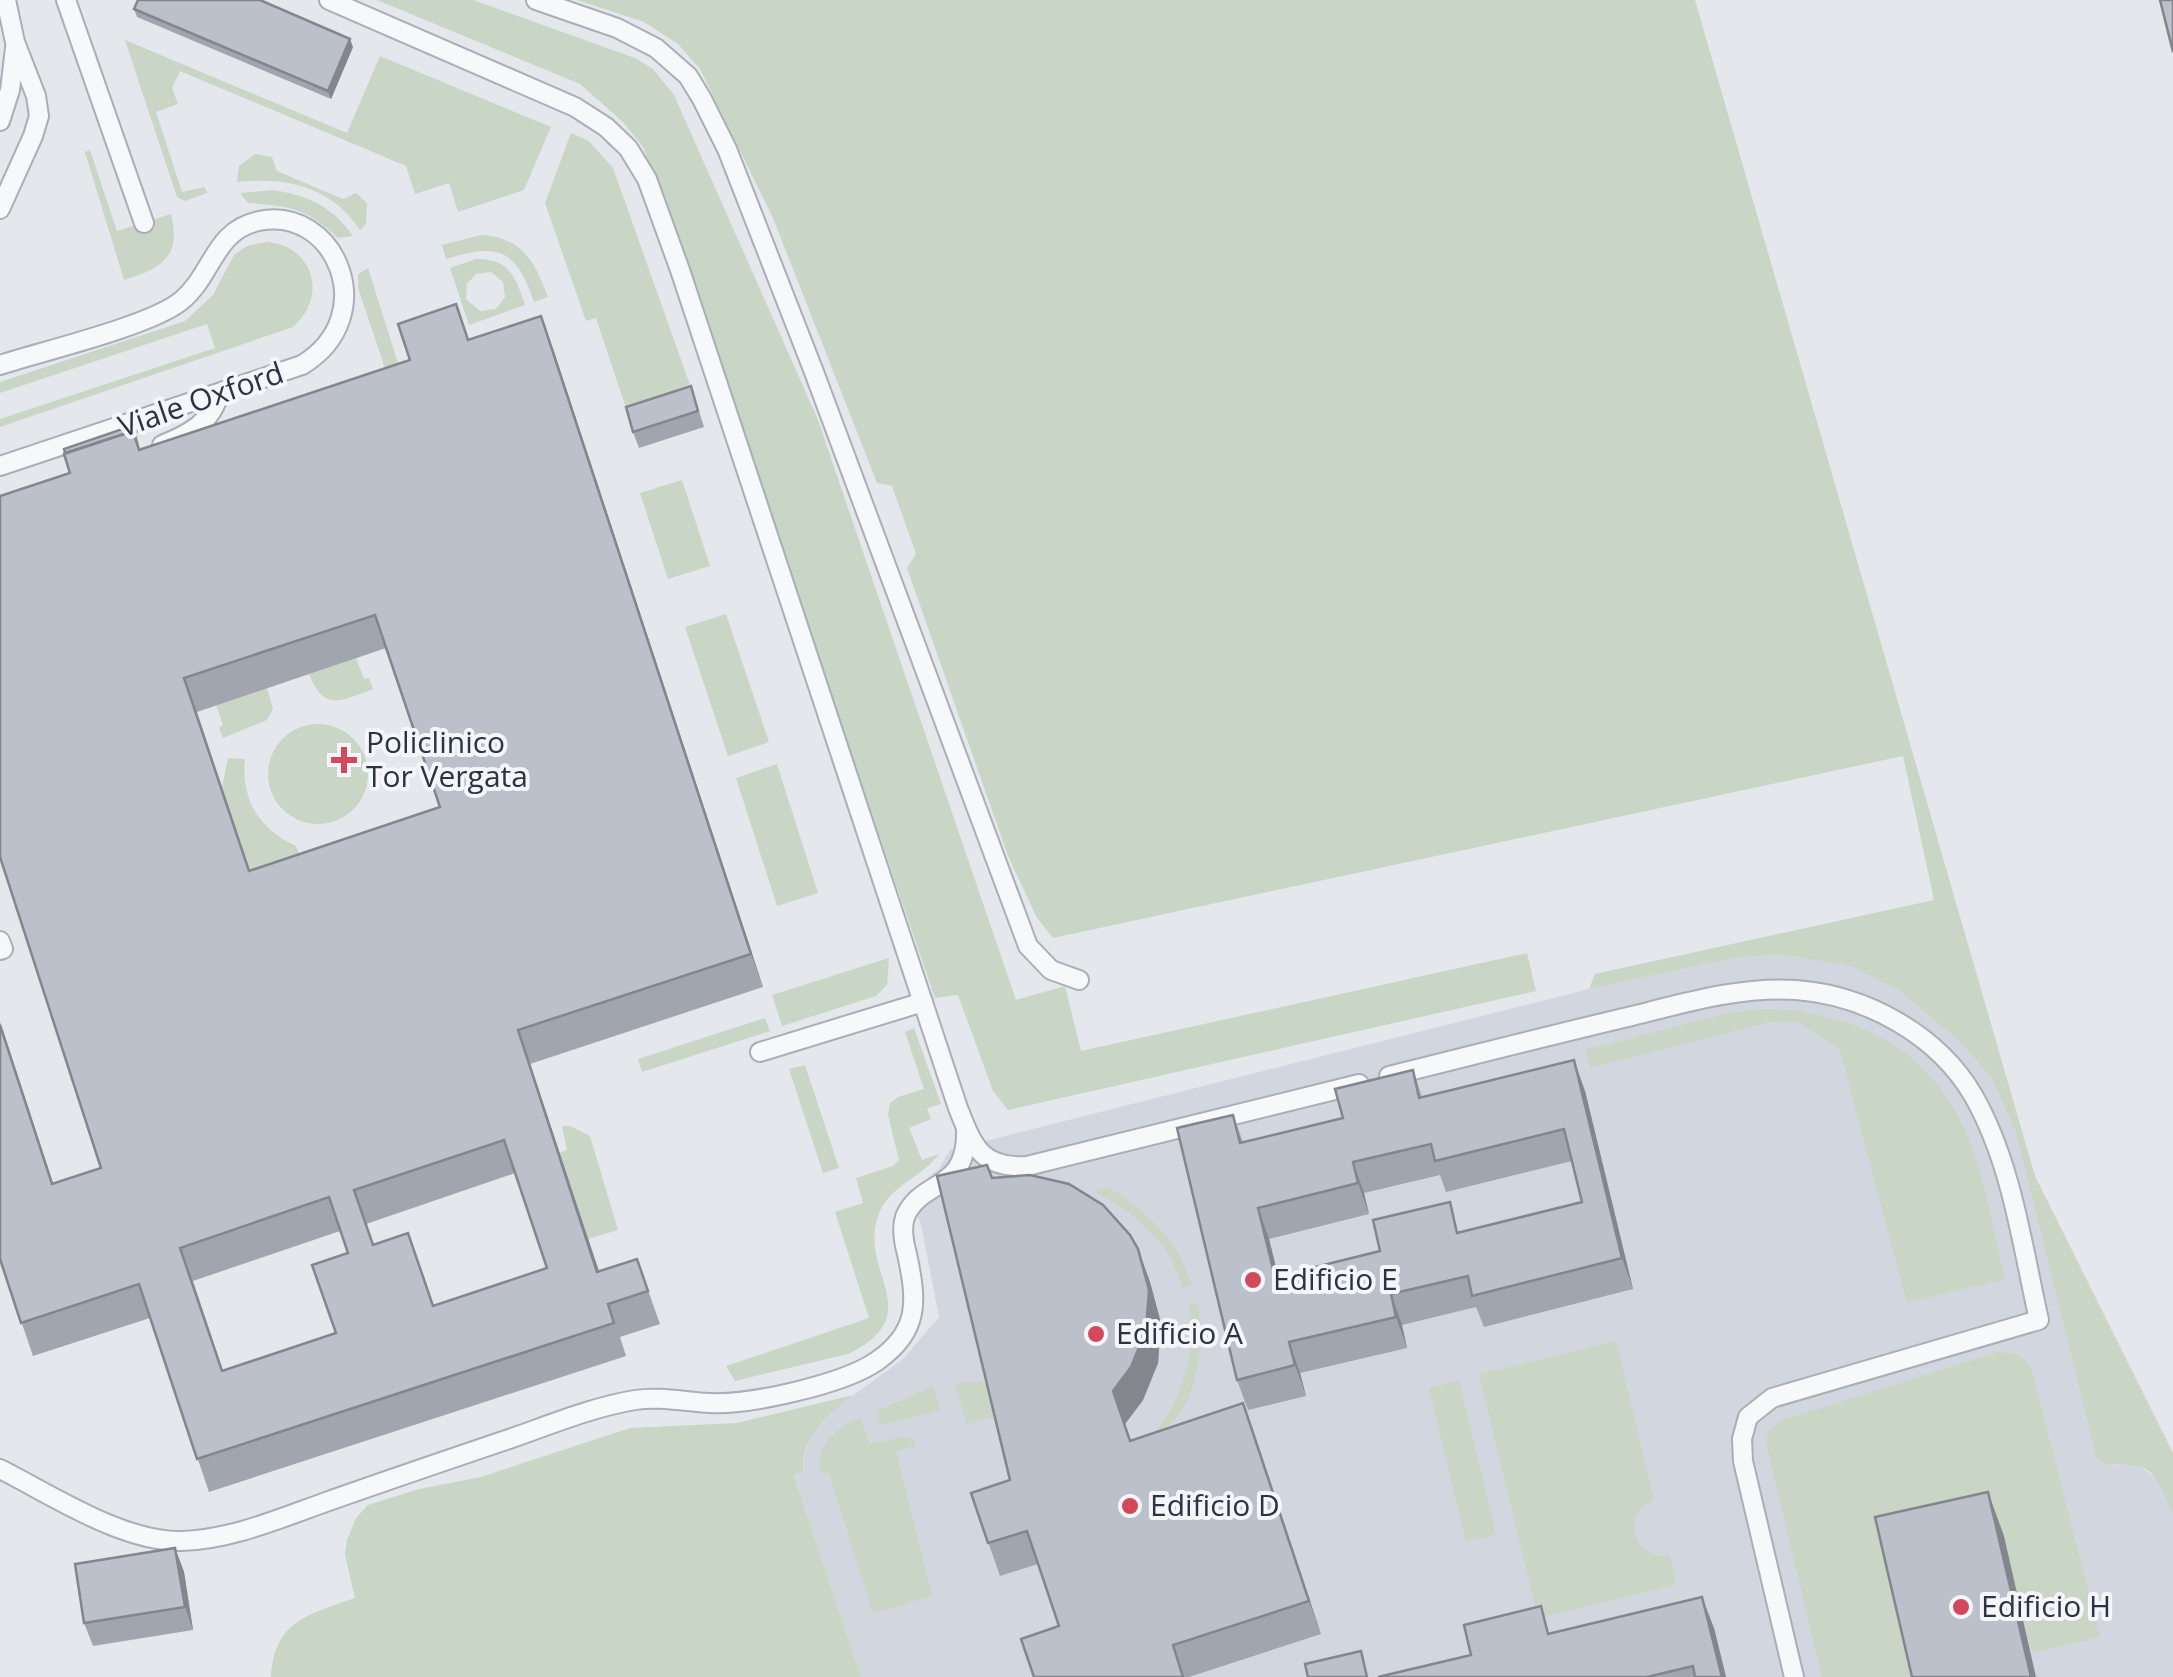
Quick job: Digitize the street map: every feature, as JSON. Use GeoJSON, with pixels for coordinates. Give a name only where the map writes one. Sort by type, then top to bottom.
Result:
{"type":"FeatureCollection","features":[{"type":"Feature","properties":{"kind":"lane"},"geometry":{"type":"LineString","coordinates":[[0,209],[38,116],[36,96],[6,0]]}},
{"type":"Feature","properties":{"kind":"lane"},"geometry":{"type":"LineString","coordinates":[[66,0],[144,223]]}},
{"type":"Feature","properties":{"kind":"lane"},"geometry":{"type":"LineString","coordinates":[[329,0],[576,107],[620,138],[636,159],[680,270],[966,1129],[981,1154],[991,1162],[1028,1166],[1603,1022],[1723,996],[1798,990],[1838,997],[1882,1013],[1922,1038],[1945,1059],[1979,1106],[2010,1192],[2039,1320],[1772,1398],[1748,1417],[1742,1439],[1743,1460],[1794,1677]]}},
{"type":"Feature","properties":{"kind":"lane"},"geometry":{"type":"LineString","coordinates":[[536,0],[617,28],[656,48],[678,65],[702,99],[726,149],[814,372],[1028,946],[1051,970],[1079,980]]}},
{"type":"Feature","properties":{"kind":"lane"},"geometry":{"type":"LineString","coordinates":[[0,69],[16,42]]}},
{"type":"Feature","properties":{"kind":"lane"},"geometry":{"type":"LineString","coordinates":[[0,121],[13,76],[16,42]]}},
{"type":"Feature","properties":{"kind":"lane","name":"Viale Oxford"},"geometry":{"type":"LineString","coordinates":[[0,365],[174,306],[202,278],[222,241],[241,226],[269,219],[301,226],[324,244],[340,272],[346,300],[337,332],[320,353],[302,365],[0,466]]}},
{"type":"Feature","properties":{"kind":"lane"},"geometry":{"type":"LineString","coordinates":[[148,450],[194,428],[214,413],[219,394]]}},
{"type":"Feature","properties":{"kind":"lane"},"geometry":{"type":"LineString","coordinates":[[0,941],[0,950]]}},
{"type":"Feature","properties":{"kind":"lane"},"geometry":{"type":"LineString","coordinates":[[760,1052],[923,1002]]}},
{"type":"Feature","properties":{"kind":"lane"},"geometry":{"type":"LineString","coordinates":[[0,1469],[131,1532],[165,1540],[199,1539],[276,1520],[630,1401],[748,1401],[864,1370],[904,1336],[910,1323],[914,1300],[904,1220],[919,1200],[957,1170],[966,1150],[966,1129]]}},
{"type":"Feature","properties":{"kind":"shaded area"},"geometry":{"type":"Polygon","coordinates":[[[1778,954],[1850,965],[1898,990],[1958,1040],[1991,1077],[2016,1133],[2096,1457],[2105,1465],[2136,1464],[2165,1488],[2173,1515],[2173,1677],[861,1677],[794,1474],[803,1470],[803,1458],[813,1432],[836,1408],[903,1359],[939,1317],[921,1225],[909,1192],[939,1169],[950,1150],[1589,989],[1735,958],[1778,954]]]}},
{"type":"Feature","properties":{"kind":"green space"},"geometry":{"type":"Polygon","coordinates":[[[377,0],[473,0],[635,58],[653,69],[674,95],[818,420],[1016,1000],[1065,986],[1081,1051],[1527,953],[1536,991],[1008,1110],[993,1091],[958,995],[935,998],[643,147],[623,122],[580,84],[377,0]]]}},
{"type":"Feature","properties":{"kind":"green space"},"geometry":{"type":"Polygon","coordinates":[[[577,0],[1695,0],[2035,1176],[2173,1453],[2173,1515],[2151,1474],[2134,1466],[2105,1465],[2096,1457],[2016,1133],[1991,1077],[1958,1040],[1898,990],[1850,966],[1778,954],[1735,958],[1589,989],[1595,974],[1934,900],[1903,756],[1053,938],[1037,918],[1008,856],[907,568],[916,554],[892,486],[877,483],[773,218],[700,69],[678,44],[644,22],[577,0]]]}},
{"type":"Feature","properties":{"kind":"green space"},"geometry":{"type":"Polygon","coordinates":[[[125,40],[347,133],[380,56],[551,127],[524,190],[458,212],[449,183],[415,194],[406,166],[180,71],[172,88],[178,104],[156,112],[182,192],[205,187],[207,193],[185,201],[177,197],[125,40]]]}},
{"type":"Feature","properties":{"kind":"green space"},"geometry":{"type":"Polygon","coordinates":[[[571,133],[589,141],[613,168],[696,402],[631,423],[596,318],[586,321],[545,203],[571,133]]]}},
{"type":"Feature","properties":{"kind":"green space"},"geometry":{"type":"Polygon","coordinates":[[[90,150],[117,231],[171,214],[173,241],[158,266],[124,280],[85,152],[90,150]]]}},
{"type":"Feature","properties":{"kind":"green space"},"geometry":{"type":"Polygon","coordinates":[[[255,154],[272,157],[277,171],[343,199],[356,193],[367,203],[366,224],[360,230],[335,203],[306,188],[273,181],[237,182],[239,166],[255,154]]]}},
{"type":"Feature","properties":{"kind":"green space"},"geometry":{"type":"Polygon","coordinates":[[[273,190],[318,204],[337,217],[353,236],[338,238],[307,215],[287,207],[248,203],[240,193],[273,190]]]}},
{"type":"Feature","properties":{"kind":"green space"},"geometry":{"type":"Polygon","coordinates":[[[481,235],[517,246],[532,263],[548,297],[534,302],[520,271],[504,255],[480,251],[446,259],[442,245],[481,235]]]}},
{"type":"Feature","properties":{"kind":"green space"},"geometry":{"type":"Polygon","coordinates":[[[267,242],[296,253],[311,275],[310,302],[293,327],[0,427],[0,419],[215,348],[207,324],[0,393],[0,382],[185,321],[213,295],[234,255],[247,246],[267,242]]]}},
{"type":"Feature","properties":{"kind":"green space"},"geometry":{"type":"Polygon","coordinates":[[[476,259],[496,262],[510,272],[525,305],[469,325],[450,268],[476,259]],[[491,272],[476,274],[467,284],[466,299],[480,311],[496,309],[505,297],[503,282],[491,272]]]}},
{"type":"Feature","properties":{"kind":"green space"},"geometry":{"type":"Polygon","coordinates":[[[368,268],[403,379],[390,383],[358,288],[358,274],[368,268]]]}},
{"type":"Feature","properties":{"kind":"green space"},"geometry":{"type":"Polygon","coordinates":[[[682,480],[710,566],[668,579],[640,493],[682,480]]]}},
{"type":"Feature","properties":{"kind":"green space"},"geometry":{"type":"Polygon","coordinates":[[[726,614],[769,742],[728,756],[685,627],[726,614]]]}},
{"type":"Feature","properties":{"kind":"green space"},"geometry":{"type":"Polygon","coordinates":[[[356,658],[364,679],[369,678],[373,689],[343,700],[327,699],[309,674],[356,658]]]}},
{"type":"Feature","properties":{"kind":"green space"},"geometry":{"type":"Polygon","coordinates":[[[267,688],[273,709],[267,720],[223,738],[216,705],[267,688]]]}},
{"type":"Feature","properties":{"kind":"green space"},"geometry":{"type":"Polygon","coordinates":[[[318,724],[346,732],[360,746],[368,774],[360,802],[346,816],[318,824],[290,816],[276,802],[268,774],[276,746],[290,732],[318,724]]]}},
{"type":"Feature","properties":{"kind":"green space"},"geometry":{"type":"Polygon","coordinates":[[[228,758],[245,759],[246,788],[255,812],[272,831],[296,846],[300,856],[251,873],[222,788],[228,758]]]}},
{"type":"Feature","properties":{"kind":"green space"},"geometry":{"type":"Polygon","coordinates":[[[777,764],[818,893],[777,906],[736,778],[777,764]]]}},
{"type":"Feature","properties":{"kind":"green space"},"geometry":{"type":"Polygon","coordinates":[[[889,958],[887,985],[876,996],[782,1026],[772,995],[889,958]]]}},
{"type":"Feature","properties":{"kind":"green space"},"geometry":{"type":"Polygon","coordinates":[[[1764,1009],[1826,1016],[1855,1026],[1908,1055],[1930,1076],[1949,1101],[1978,1165],[2005,1279],[1907,1303],[1840,1050],[1799,1023],[1769,1022],[1591,1068],[1585,1050],[1733,1012],[1764,1009]]]}},
{"type":"Feature","properties":{"kind":"green space"},"geometry":{"type":"Polygon","coordinates":[[[765,1018],[770,1031],[642,1072],[638,1059],[765,1018]]]}},
{"type":"Feature","properties":{"kind":"green space"},"geometry":{"type":"Polygon","coordinates":[[[914,1028],[941,1104],[927,1108],[931,1119],[909,1128],[922,1160],[939,1154],[898,1189],[879,1213],[874,1234],[886,1290],[885,1323],[872,1339],[848,1354],[735,1381],[726,1366],[869,1318],[835,1212],[863,1203],[856,1178],[893,1166],[899,1160],[888,1115],[890,1103],[924,1089],[905,1032],[914,1028]]]}},
{"type":"Feature","properties":{"kind":"green space"},"geometry":{"type":"Polygon","coordinates":[[[805,1065],[839,1168],[823,1173],[789,1069],[805,1065]]]}},
{"type":"Feature","properties":{"kind":"green space"},"geometry":{"type":"Polygon","coordinates":[[[562,1126],[590,1136],[618,1230],[588,1239],[559,1153],[567,1150],[562,1126]]]}},
{"type":"Feature","properties":{"kind":"green space"},"geometry":{"type":"Polygon","coordinates":[[[1108,1187],[1159,1228],[1170,1241],[1192,1285],[1183,1288],[1169,1256],[1148,1230],[1093,1191],[1108,1187]]]}},
{"type":"Feature","properties":{"kind":"green space"},"geometry":{"type":"Polygon","coordinates":[[[1198,1303],[1198,1360],[1188,1399],[1166,1428],[1150,1437],[1179,1392],[1191,1341],[1189,1305],[1198,1303]]]}},
{"type":"Feature","properties":{"kind":"green space"},"geometry":{"type":"Polygon","coordinates":[[[1616,1341],[1654,1500],[1637,1516],[1635,1535],[1647,1551],[1670,1555],[1676,1585],[1538,1618],[1479,1374],[1616,1341]]]}},
{"type":"Feature","properties":{"kind":"green space"},"geometry":{"type":"Polygon","coordinates":[[[1998,1352],[2018,1355],[2032,1371],[2100,1637],[2032,1653],[2003,1536],[1918,1677],[1822,1677],[1767,1447],[1768,1432],[1779,1421],[1998,1352]]]}},
{"type":"Feature","properties":{"kind":"green space"},"geometry":{"type":"Polygon","coordinates":[[[1459,1381],[1496,1535],[1466,1541],[1429,1388],[1459,1381]]]}},
{"type":"Feature","properties":{"kind":"green space"},"geometry":{"type":"Polygon","coordinates":[[[990,1382],[997,1415],[967,1425],[955,1383],[990,1382]]]}},
{"type":"Feature","properties":{"kind":"green space"},"geometry":{"type":"Polygon","coordinates":[[[933,1386],[940,1411],[880,1425],[877,1411],[933,1386]]]}},
{"type":"Feature","properties":{"kind":"green space"},"geometry":{"type":"Polygon","coordinates":[[[853,1395],[818,1427],[806,1447],[803,1471],[794,1475],[861,1677],[271,1677],[279,1643],[297,1622],[355,1598],[345,1555],[347,1540],[356,1518],[368,1505],[419,1489],[481,1477],[630,1428],[737,1423],[853,1395]]]}},
{"type":"Feature","properties":{"kind":"green space"},"geometry":{"type":"Polygon","coordinates":[[[860,1418],[870,1444],[901,1437],[913,1438],[916,1445],[896,1452],[932,1596],[873,1614],[829,1473],[822,1474],[820,1464],[829,1439],[860,1418]]]}},
{"type":"Feature","properties":{"kind":"building"},"geometry":{"type":"Polygon","coordinates":[[[138,0],[260,0],[350,39],[328,91],[134,9],[138,0]]]}},
{"type":"Feature","properties":{"kind":"building"},"geometry":{"type":"Polygon","coordinates":[[[2160,0],[2173,0],[2173,52],[2160,0]]]}},
{"type":"Feature","properties":{"kind":"building","name":"Policlinico Tor Vergata"},"geometry":{"type":"Polygon","coordinates":[[[456,304],[468,340],[541,316],[751,954],[518,1030],[597,1272],[637,1259],[648,1291],[608,1304],[614,1323],[197,1459],[139,1284],[21,1323],[0,1259],[0,1025],[52,1184],[101,1168],[0,857],[0,496],[70,473],[64,454],[133,431],[139,450],[410,360],[398,324],[456,304]],[[375,615],[184,678],[249,871],[440,807],[375,615]],[[504,1140],[354,1190],[373,1245],[408,1233],[433,1306],[547,1268],[504,1140]],[[329,1197],[180,1248],[222,1371],[336,1333],[312,1265],[348,1253],[329,1197]]]}},
{"type":"Feature","properties":{"kind":"building"},"geometry":{"type":"Polygon","coordinates":[[[691,386],[698,411],[633,432],[626,407],[691,386]]]}},
{"type":"Feature","properties":{"kind":"building"},"geometry":{"type":"Polygon","coordinates":[[[134,425],[136,432],[65,453],[64,449],[134,425]]]}},
{"type":"Feature","properties":{"kind":"building"},"geometry":{"type":"Polygon","coordinates":[[[1574,1060],[1622,1258],[1472,1296],[1468,1276],[1391,1294],[1396,1317],[1289,1342],[1295,1365],[1237,1380],[1177,1128],[1233,1115],[1240,1143],[1343,1118],[1335,1089],[1413,1070],[1419,1098],[1574,1060]],[[1564,1129],[1435,1161],[1431,1144],[1353,1162],[1358,1183],[1258,1208],[1275,1277],[1380,1251],[1373,1220],[1450,1202],[1457,1233],[1582,1202],[1564,1129]]]}},
{"type":"Feature","properties":{"kind":"building"},"geometry":{"type":"Polygon","coordinates":[[[987,1165],[992,1178],[1030,1175],[1069,1184],[1103,1205],[1138,1249],[1149,1290],[1146,1330],[1131,1367],[1113,1391],[1130,1441],[1243,1403],[1309,1601],[1173,1645],[1183,1677],[1034,1677],[1021,1639],[1059,1626],[1027,1531],[988,1543],[971,1493],[1010,1480],[937,1176],[987,1165]]]}},
{"type":"Feature","properties":{"kind":"building","name":"Edificio H"},"geometry":{"type":"Polygon","coordinates":[[[1988,1492],[2031,1677],[1912,1677],[1875,1517],[1988,1492]]]}},
{"type":"Feature","properties":{"kind":"building"},"geometry":{"type":"Polygon","coordinates":[[[175,1548],[185,1607],[84,1623],[75,1564],[175,1548]]]}},
{"type":"Feature","properties":{"kind":"building"},"geometry":{"type":"Polygon","coordinates":[[[1702,1597],[1722,1677],[1695,1677],[1693,1666],[1647,1677],[1378,1677],[1471,1655],[1464,1625],[1541,1606],[1548,1634],[1702,1597]]]}},
{"type":"Feature","properties":{"kind":"building"},"geometry":{"type":"Polygon","coordinates":[[[1361,1651],[1367,1677],[1308,1677],[1305,1664],[1361,1651]]]}},
{"type":"Feature","properties":{"kind":"place","name":"Policlinico Tor Vergata"},"geometry":{"type":"Point","coordinates":[344,760]}},
{"type":"Feature","properties":{"kind":"place","name":"Edificio E"},"geometry":{"type":"Point","coordinates":[1253,1280]}},
{"type":"Feature","properties":{"kind":"place","name":"Edificio A"},"geometry":{"type":"Point","coordinates":[1096,1334]}},
{"type":"Feature","properties":{"kind":"place","name":"Edificio D"},"geometry":{"type":"Point","coordinates":[1130,1506]}},
{"type":"Feature","properties":{"kind":"place","name":"Edificio H"},"geometry":{"type":"Point","coordinates":[1961,1607]}}]}
